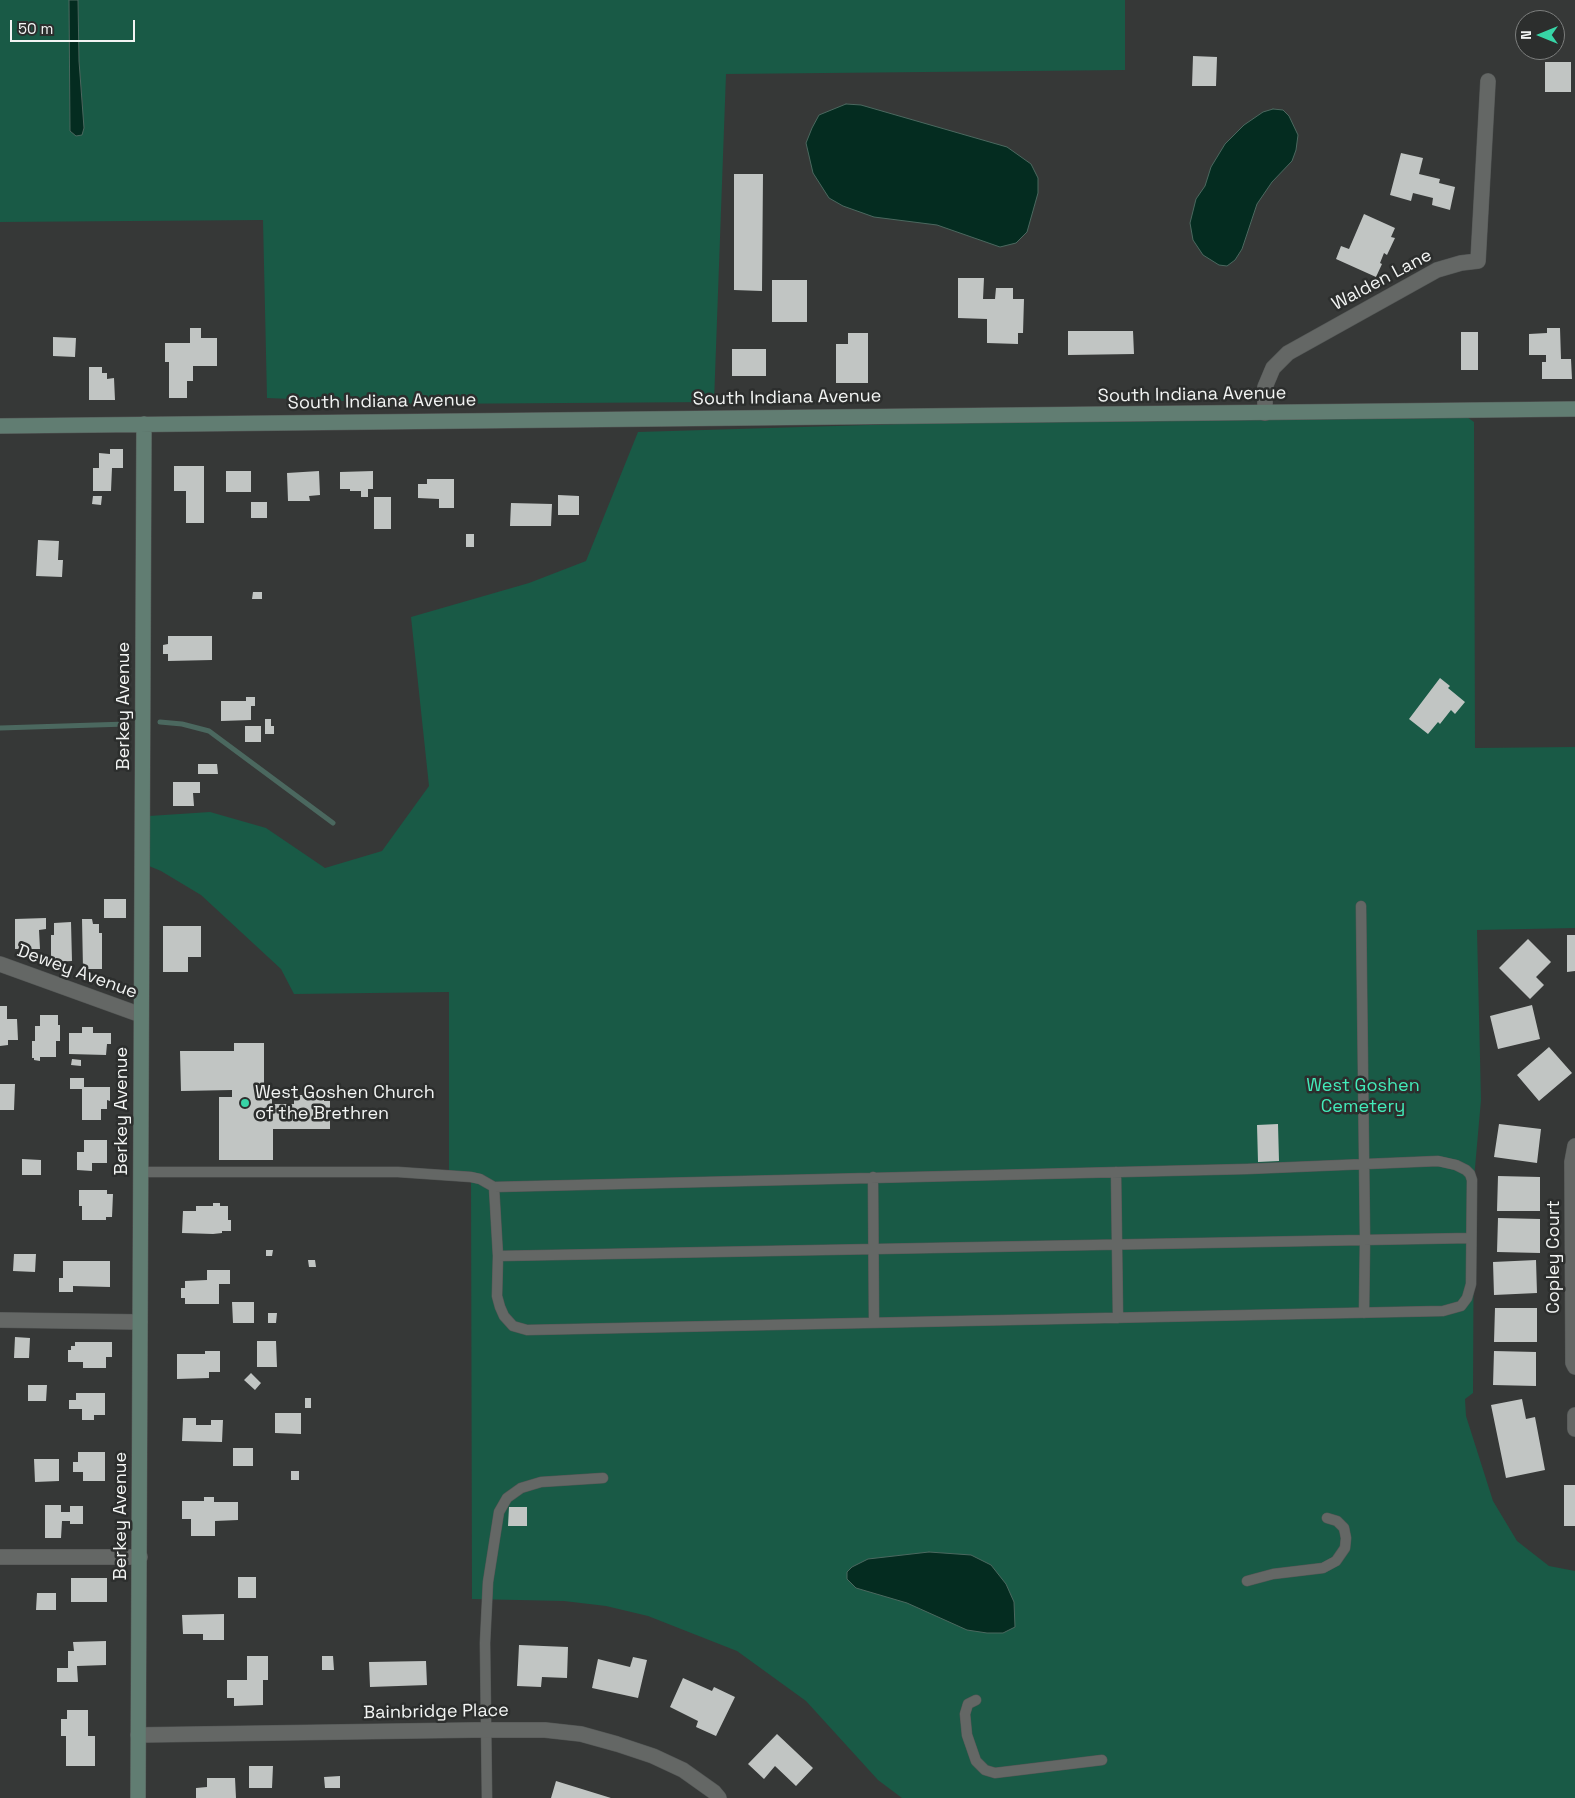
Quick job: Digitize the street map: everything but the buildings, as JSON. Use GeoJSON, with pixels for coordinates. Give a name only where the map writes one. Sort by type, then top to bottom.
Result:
{"type":"FeatureCollection","features":[{"type":"Feature","properties":{"kind":"street","name":"Walden Lane"},"geometry":{"type":"LineString","coordinates":[[1266,413],[1265,387],[1273,368],[1288,353],[1436,270],[1461,263],[1478,261],[1488,81]]}},
{"type":"Feature","properties":{"kind":"street","name":"South Indiana Avenue"},"geometry":{"type":"LineString","coordinates":[[0,426],[1575,409]]}},
{"type":"Feature","properties":{"kind":"street","name":"Berkey Avenue"},"geometry":{"type":"LineString","coordinates":[[138,1798],[144,424]]}},
{"type":"Feature","properties":{"kind":"street","name":"Dewey Avenue"},"geometry":{"type":"LineString","coordinates":[[0,964],[141,1016]]}},
{"type":"Feature","properties":{"kind":"street","name":"Copley Court"},"geometry":{"type":"LineString","coordinates":[[1575,1146],[1572,1162],[1574,1248],[1573,1363],[1575,1367]]}},
{"type":"Feature","properties":{"kind":"street"},"geometry":{"type":"LineString","coordinates":[[0,1320],[140,1322]]}},
{"type":"Feature","properties":{"kind":"street"},"geometry":{"type":"LineString","coordinates":[[1575,1415],[1575,1429]]}},
{"type":"Feature","properties":{"kind":"street"},"geometry":{"type":"LineString","coordinates":[[0,1557],[140,1557]]}},
{"type":"Feature","properties":{"kind":"street","name":"Bainbridge Place"},"geometry":{"type":"LineString","coordinates":[[138,1736],[545,1730],[580,1734],[653,1756],[683,1770],[719,1798]]}},
{"type":"Feature","properties":{"kind":"lane"},"geometry":{"type":"LineString","coordinates":[[1361,906],[1365,1239],[1364,1313]]}},
{"type":"Feature","properties":{"kind":"lane"},"geometry":{"type":"LineString","coordinates":[[141,1172],[398,1172],[471,1177],[480,1179],[494,1187],[1116,1172],[1438,1161],[1456,1165],[1466,1170],[1472,1180],[1471,1284],[1467,1298],[1461,1306],[1444,1311],[527,1330],[513,1326],[504,1316],[497,1296],[498,1256],[494,1187]]}},
{"type":"Feature","properties":{"kind":"lane"},"geometry":{"type":"LineString","coordinates":[[1116,1172],[1118,1318]]}},
{"type":"Feature","properties":{"kind":"lane"},"geometry":{"type":"LineString","coordinates":[[873,1178],[874,1323]]}},
{"type":"Feature","properties":{"kind":"lane"},"geometry":{"type":"LineString","coordinates":[[498,1256],[1471,1238]]}},
{"type":"Feature","properties":{"kind":"lane"},"geometry":{"type":"LineString","coordinates":[[487,1798],[485,1643],[488,1582],[499,1512],[507,1498],[521,1488],[541,1482],[603,1478]]}},
{"type":"Feature","properties":{"kind":"lane"},"geometry":{"type":"LineString","coordinates":[[1247,1580],[1274,1574],[1323,1568],[1336,1561],[1345,1548],[1344,1528],[1337,1521],[1327,1518]]}},
{"type":"Feature","properties":{"kind":"lane"},"geometry":{"type":"LineString","coordinates":[[976,1700],[968,1704],[965,1714],[967,1735],[976,1762],[984,1770],[995,1773],[1102,1760]]}},
{"type":"Feature","properties":{"kind":"green space"},"geometry":{"type":"Polygon","coordinates":[[[0,0],[69,0],[70,131],[76,136],[83,108],[79,61],[78,0],[1125,0],[1125,70],[726,74],[714,402],[419,404],[267,398],[263,220],[0,222],[0,0]]]}},
{"type":"Feature","properties":{"kind":"green space","name":"West Goshen Cemetery"},"geometry":{"type":"Polygon","coordinates":[[[1457,410],[1474,422],[1475,748],[1575,747],[1575,928],[1477,930],[1481,1100],[1474,1179],[1473,1393],[1465,1399],[1466,1416],[1493,1501],[1517,1541],[1549,1566],[1575,1571],[1575,1798],[902,1798],[878,1780],[806,1701],[737,1651],[648,1616],[606,1606],[564,1601],[472,1599],[471,1177],[449,1175],[449,992],[294,994],[281,969],[201,895],[149,866],[149,816],[210,812],[266,828],[325,868],[382,851],[429,786],[411,617],[529,583],[586,561],[638,432],[1265,413],[1457,410]]]}},
{"type":"Feature","properties":{"kind":"shaded area"},"geometry":{"type":"Polygon","coordinates":[[[69,0],[78,0],[79,61],[84,128],[82,135],[76,136],[70,131],[69,0]]]}},
{"type":"Feature","properties":{"kind":"shaded area"},"geometry":{"type":"Polygon","coordinates":[[[846,104],[861,105],[1007,147],[1031,164],[1038,178],[1038,193],[1027,232],[1016,243],[1000,247],[937,225],[874,217],[843,206],[829,198],[813,173],[806,143],[819,115],[846,104]]]}},
{"type":"Feature","properties":{"kind":"shaded area"},"geometry":{"type":"Polygon","coordinates":[[[1273,109],[1283,110],[1289,116],[1298,135],[1296,150],[1292,161],[1272,182],[1257,204],[1242,249],[1235,260],[1227,266],[1219,265],[1203,255],[1193,240],[1190,223],[1196,199],[1205,186],[1211,167],[1225,144],[1244,125],[1263,112],[1273,109]]]}},
{"type":"Feature","properties":{"kind":"shaded area"},"geometry":{"type":"Polygon","coordinates":[[[929,1552],[971,1555],[991,1565],[1006,1584],[1014,1602],[1015,1627],[1003,1633],[967,1630],[907,1603],[856,1588],[847,1579],[847,1572],[852,1567],[868,1559],[929,1552]]]}},
{"type":"Feature","properties":{"kind":"waterway"},"geometry":{"type":"LineString","coordinates":[[160,722],[182,724],[209,731],[333,823]]}},
{"type":"Feature","properties":{"kind":"waterway"},"geometry":{"type":"LineString","coordinates":[[0,728],[127,724]]}},
{"type":"Feature","properties":{"kind":"place","name":"West Goshen Church of the Brethren"},"geometry":{"type":"Point","coordinates":[245,1103]}}]}
